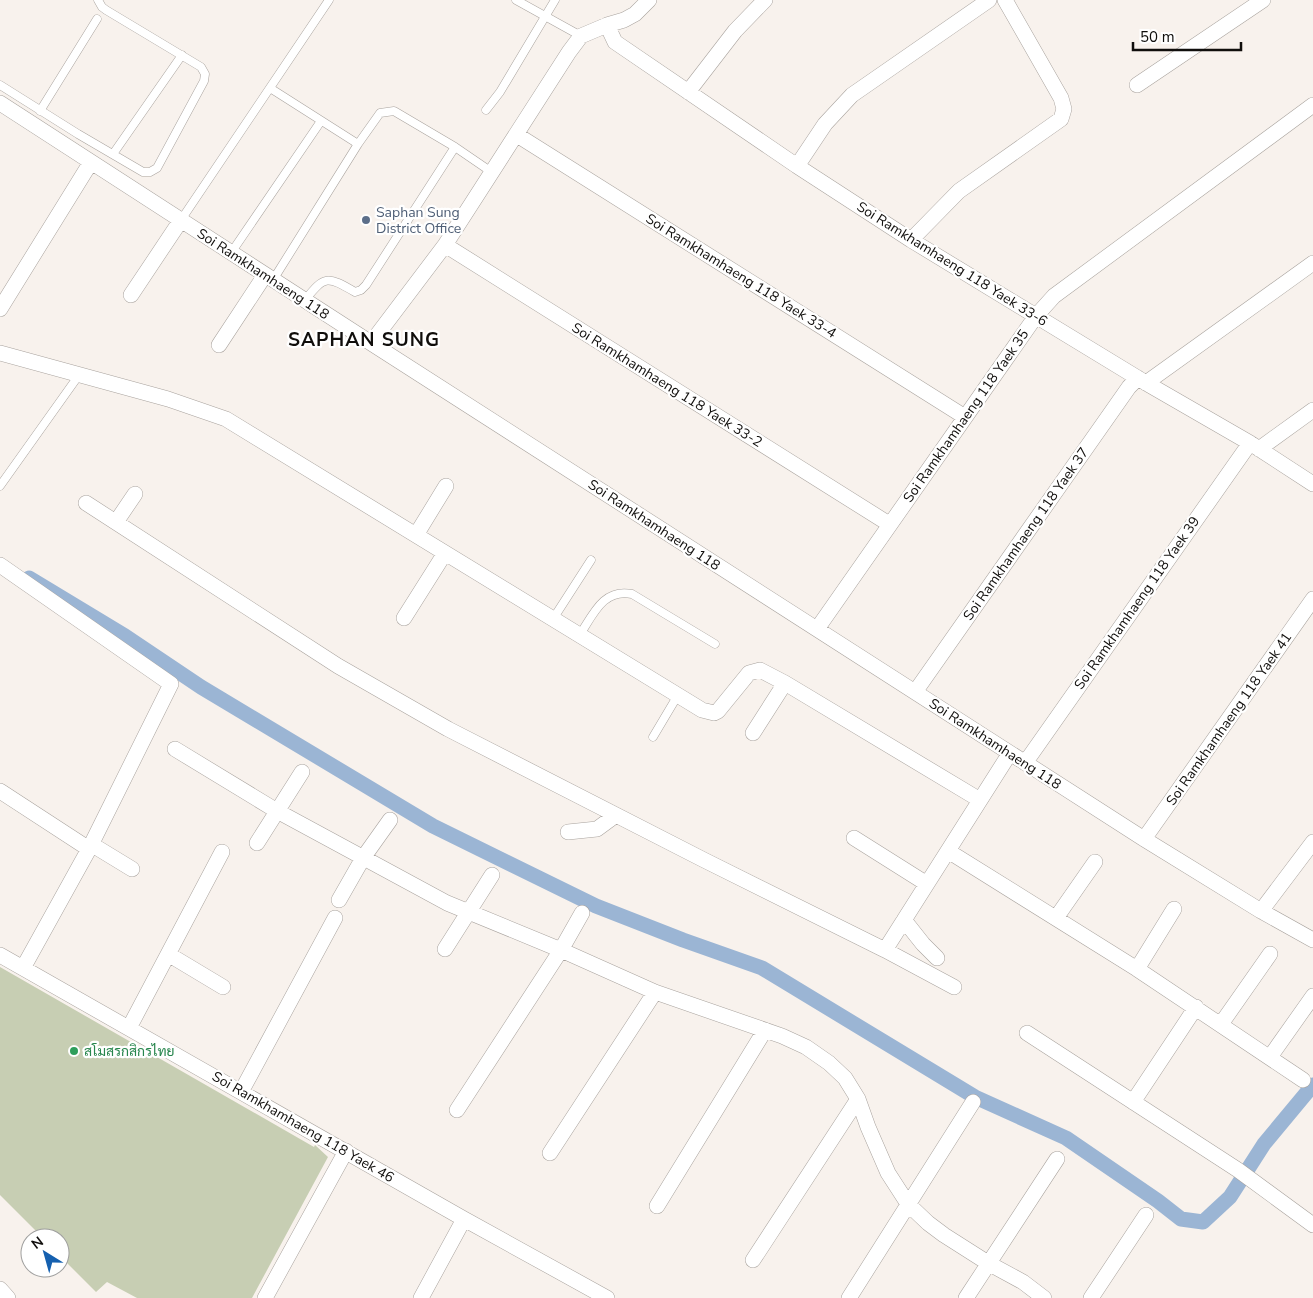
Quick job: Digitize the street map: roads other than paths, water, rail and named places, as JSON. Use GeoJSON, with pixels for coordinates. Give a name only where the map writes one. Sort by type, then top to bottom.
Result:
{"type":"FeatureCollection","features":[{"type":"Feature","properties":{"kind":"street"},"geometry":{"type":"LineString","coordinates":[[371,343],[445,245],[581,36],[624,20],[635,14],[649,0]]}},
{"type":"Feature","properties":{"kind":"street"},"geometry":{"type":"LineString","coordinates":[[688,92],[735,31],[765,0]]}},
{"type":"Feature","properties":{"kind":"street"},"geometry":{"type":"LineString","coordinates":[[797,166],[825,124],[852,95],[989,0]]}},
{"type":"Feature","properties":{"kind":"street"},"geometry":{"type":"LineString","coordinates":[[911,240],[959,191],[1061,119],[1064,108],[1061,98],[1005,0]]}},
{"type":"Feature","properties":{"kind":"street"},"geometry":{"type":"LineString","coordinates":[[1137,84],[1263,0]]}},
{"type":"Feature","properties":{"kind":"street","name":"Soi Ramkhamhaeng 118 Yaek 33-6"},"geometry":{"type":"LineString","coordinates":[[607,25],[615,42],[797,166],[911,240],[1142,381],[1254,446],[1313,484]]}},
{"type":"Feature","properties":{"kind":"street","name":"Soi Ramkhamhaeng 118 Yaek 35"},"geometry":{"type":"LineString","coordinates":[[817,629],[1036,316],[1054,296],[1313,105]]}},
{"type":"Feature","properties":{"kind":"street","name":"Soi Ramkhamhaeng 118"},"geometry":{"type":"LineString","coordinates":[[2,109],[70,148],[1144,839],[1261,911],[1313,940]]}},
{"type":"Feature","properties":{"kind":"street","name":"Soi Ramkhamhaeng 118 Yaek 33-4"},"geometry":{"type":"LineString","coordinates":[[517,135],[965,417]]}},
{"type":"Feature","properties":{"kind":"street"},"geometry":{"type":"LineString","coordinates":[[0,308],[91,162]]}},
{"type":"Feature","properties":{"kind":"street"},"geometry":{"type":"LineString","coordinates":[[131,295],[181,220]]}},
{"type":"Feature","properties":{"kind":"street","name":"Soi Ramkhamhaeng 118 Yaek 33-2"},"geometry":{"type":"LineString","coordinates":[[445,245],[889,524]]}},
{"type":"Feature","properties":{"kind":"street","name":"Soi Ramkhamhaeng 118 Yaek 37"},"geometry":{"type":"LineString","coordinates":[[915,692],[1118,403],[1142,381],[1313,262]]}},
{"type":"Feature","properties":{"kind":"street"},"geometry":{"type":"LineString","coordinates":[[219,345],[269,277]]}},
{"type":"Feature","properties":{"kind":"street"},"geometry":{"type":"LineString","coordinates":[[0,353],[168,399],[226,418],[702,710],[714,713],[718,711],[749,674],[760,670],[785,683],[980,800]]}},
{"type":"Feature","properties":{"kind":"street","name":"Soi Ramkhamhaeng 118 Yaek 39"},"geometry":{"type":"LineString","coordinates":[[1025,763],[1254,446],[1313,410]]}},
{"type":"Feature","properties":{"kind":"street"},"geometry":{"type":"LineString","coordinates":[[416,535],[446,486]]}},
{"type":"Feature","properties":{"kind":"street"},"geometry":{"type":"LineString","coordinates":[[116,522],[134,494]]}},
{"type":"Feature","properties":{"kind":"street"},"geometry":{"type":"LineString","coordinates":[[86,503],[338,666],[448,728],[954,987]]}},
{"type":"Feature","properties":{"kind":"street"},"geometry":{"type":"LineString","coordinates":[[404,618],[445,553]]}},
{"type":"Feature","properties":{"kind":"street"},"geometry":{"type":"LineString","coordinates":[[0,565],[171,684],[90,846],[23,968]]}},
{"type":"Feature","properties":{"kind":"street","name":"Soi Ramkhamhaeng 118 Yaek 41"},"geometry":{"type":"LineString","coordinates":[[1144,839],[1313,599]]}},
{"type":"Feature","properties":{"kind":"street"},"geometry":{"type":"LineString","coordinates":[[753,732],[785,683]]}},
{"type":"Feature","properties":{"kind":"street"},"geometry":{"type":"LineString","coordinates":[[175,749],[277,811],[447,903],[561,950],[655,992],[765,1030],[806,1047],[829,1063],[845,1078],[858,1098],[877,1150],[888,1173],[908,1204],[944,1235],[988,1263],[1023,1282],[1044,1298]]}},
{"type":"Feature","properties":{"kind":"street"},"geometry":{"type":"LineString","coordinates":[[885,950],[1010,754]]}},
{"type":"Feature","properties":{"kind":"street"},"geometry":{"type":"LineString","coordinates":[[258,843],[302,772]]}},
{"type":"Feature","properties":{"kind":"street"},"geometry":{"type":"LineString","coordinates":[[0,791],[90,846],[132,869]]}},
{"type":"Feature","properties":{"kind":"street"},"geometry":{"type":"LineString","coordinates":[[568,832],[597,829],[616,815]]}},
{"type":"Feature","properties":{"kind":"street"},"geometry":{"type":"LineString","coordinates":[[339,900],[363,858],[390,820]]}},
{"type":"Feature","properties":{"kind":"street"},"geometry":{"type":"LineString","coordinates":[[854,838],[928,884]]}},
{"type":"Feature","properties":{"kind":"street"},"geometry":{"type":"LineString","coordinates":[[1261,911],[1313,842]]}},
{"type":"Feature","properties":{"kind":"street"},"geometry":{"type":"LineString","coordinates":[[948,851],[1196,1007],[1303,1080]]}},
{"type":"Feature","properties":{"kind":"street"},"geometry":{"type":"LineString","coordinates":[[129,1028],[222,852]]}},
{"type":"Feature","properties":{"kind":"street"},"geometry":{"type":"LineString","coordinates":[[1056,918],[1095,862]]}},
{"type":"Feature","properties":{"kind":"street"},"geometry":{"type":"LineString","coordinates":[[445,949],[492,875]]}},
{"type":"Feature","properties":{"kind":"street"},"geometry":{"type":"LineString","coordinates":[[1137,969],[1174,908]]}},
{"type":"Feature","properties":{"kind":"street"},"geometry":{"type":"LineString","coordinates":[[457,1110],[561,950],[582,913]]}},
{"type":"Feature","properties":{"kind":"street"},"geometry":{"type":"LineString","coordinates":[[242,1092],[335,918]]}},
{"type":"Feature","properties":{"kind":"street"},"geometry":{"type":"LineString","coordinates":[[904,920],[937,958]]}},
{"type":"Feature","properties":{"kind":"street","name":"Soi Ramkhamhaeng 118 Yaek 46"},"geometry":{"type":"LineString","coordinates":[[0,954],[464,1219],[583,1292],[607,1298]]}},
{"type":"Feature","properties":{"kind":"street"},"geometry":{"type":"LineString","coordinates":[[168,954],[223,987]]}},
{"type":"Feature","properties":{"kind":"street"},"geometry":{"type":"LineString","coordinates":[[1221,1024],[1270,954]]}},
{"type":"Feature","properties":{"kind":"street"},"geometry":{"type":"LineString","coordinates":[[550,1153],[655,992]]}},
{"type":"Feature","properties":{"kind":"street"},"geometry":{"type":"LineString","coordinates":[[1270,1058],[1313,996]]}},
{"type":"Feature","properties":{"kind":"street"},"geometry":{"type":"LineString","coordinates":[[1133,1102],[1196,1007]]}},
{"type":"Feature","properties":{"kind":"street"},"geometry":{"type":"LineString","coordinates":[[657,1206],[765,1030]]}},
{"type":"Feature","properties":{"kind":"street"},"geometry":{"type":"LineString","coordinates":[[1027,1033],[1238,1170],[1313,1225]]}},
{"type":"Feature","properties":{"kind":"street"},"geometry":{"type":"LineString","coordinates":[[753,1260],[858,1098]]}},
{"type":"Feature","properties":{"kind":"street"},"geometry":{"type":"LineString","coordinates":[[849,1298],[973,1102]]}},
{"type":"Feature","properties":{"kind":"street"},"geometry":{"type":"LineString","coordinates":[[265,1298],[346,1151]]}},
{"type":"Feature","properties":{"kind":"street"},"geometry":{"type":"LineString","coordinates":[[966,1298],[1057,1159]]}},
{"type":"Feature","properties":{"kind":"street"},"geometry":{"type":"LineString","coordinates":[[1091,1298],[1146,1215]]}},
{"type":"Feature","properties":{"kind":"street"},"geometry":{"type":"LineString","coordinates":[[421,1298],[464,1219]]}},
{"type":"Feature","properties":{"kind":"street"},"geometry":{"type":"LineString","coordinates":[[0,1290],[8,1298]]}},
{"type":"Feature","properties":{"kind":"lane"},"geometry":{"type":"LineString","coordinates":[[0,85],[143,172],[150,172],[157,168],[204,82],[205,74],[201,67],[106,10],[98,0]]}},
{"type":"Feature","properties":{"kind":"lane"},"geometry":{"type":"LineString","coordinates":[[181,220],[329,0]]}},
{"type":"Feature","properties":{"kind":"lane"},"geometry":{"type":"LineString","coordinates":[[516,0],[581,36]]}},
{"type":"Feature","properties":{"kind":"lane"},"geometry":{"type":"LineString","coordinates":[[486,110],[500,92],[555,0]]}},
{"type":"Feature","properties":{"kind":"lane"},"geometry":{"type":"LineString","coordinates":[[40,111],[97,19]]}},
{"type":"Feature","properties":{"kind":"lane"},"geometry":{"type":"LineString","coordinates":[[113,154],[182,55]]}},
{"type":"Feature","properties":{"kind":"lane"},"geometry":{"type":"LineString","coordinates":[[270,88],[358,144]]}},
{"type":"Feature","properties":{"kind":"lane"},"geometry":{"type":"LineString","coordinates":[[269,277],[380,113],[394,112],[456,147],[493,172]]}},
{"type":"Feature","properties":{"kind":"lane"},"geometry":{"type":"LineString","coordinates":[[231,252],[321,121]]}},
{"type":"Feature","properties":{"kind":"lane"},"geometry":{"type":"LineString","coordinates":[[70,148],[78,134]]}},
{"type":"Feature","properties":{"kind":"lane"},"geometry":{"type":"LineString","coordinates":[[305,300],[318,283],[326,280],[338,282],[355,292],[361,290],[366,285],[456,147]]}},
{"type":"Feature","properties":{"kind":"lane"},"geometry":{"type":"LineString","coordinates":[[0,486],[79,375]]}},
{"type":"Feature","properties":{"kind":"lane"},"geometry":{"type":"LineString","coordinates":[[553,619],[591,560]]}},
{"type":"Feature","properties":{"kind":"lane"},"geometry":{"type":"LineString","coordinates":[[579,636],[605,599],[624,592],[632,594],[715,644]]}},
{"type":"Feature","properties":{"kind":"lane"},"geometry":{"type":"LineString","coordinates":[[653,737],[678,695]]}},
{"type":"Feature","properties":{"kind":"waterway"},"geometry":{"type":"LineString","coordinates":[[29,578],[125,636],[201,687],[433,826],[596,906],[762,968],[975,1097],[1066,1138],[1181,1219],[1203,1222],[1230,1197],[1264,1144],[1313,1085]]}},
{"type":"Feature","properties":{"kind":"place","name":"Saphan Sung District Office"},"geometry":{"type":"Point","coordinates":[366,220]}},
{"type":"Feature","properties":{"kind":"place","name":"สโมสรกสิกรไทย"},"geometry":{"type":"Point","coordinates":[74,1051]}},
{"type":"Feature","properties":{"kind":"district","name":"SAPHAN SUNG"},"geometry":{"type":"Point","coordinates":[364,340]}}]}
